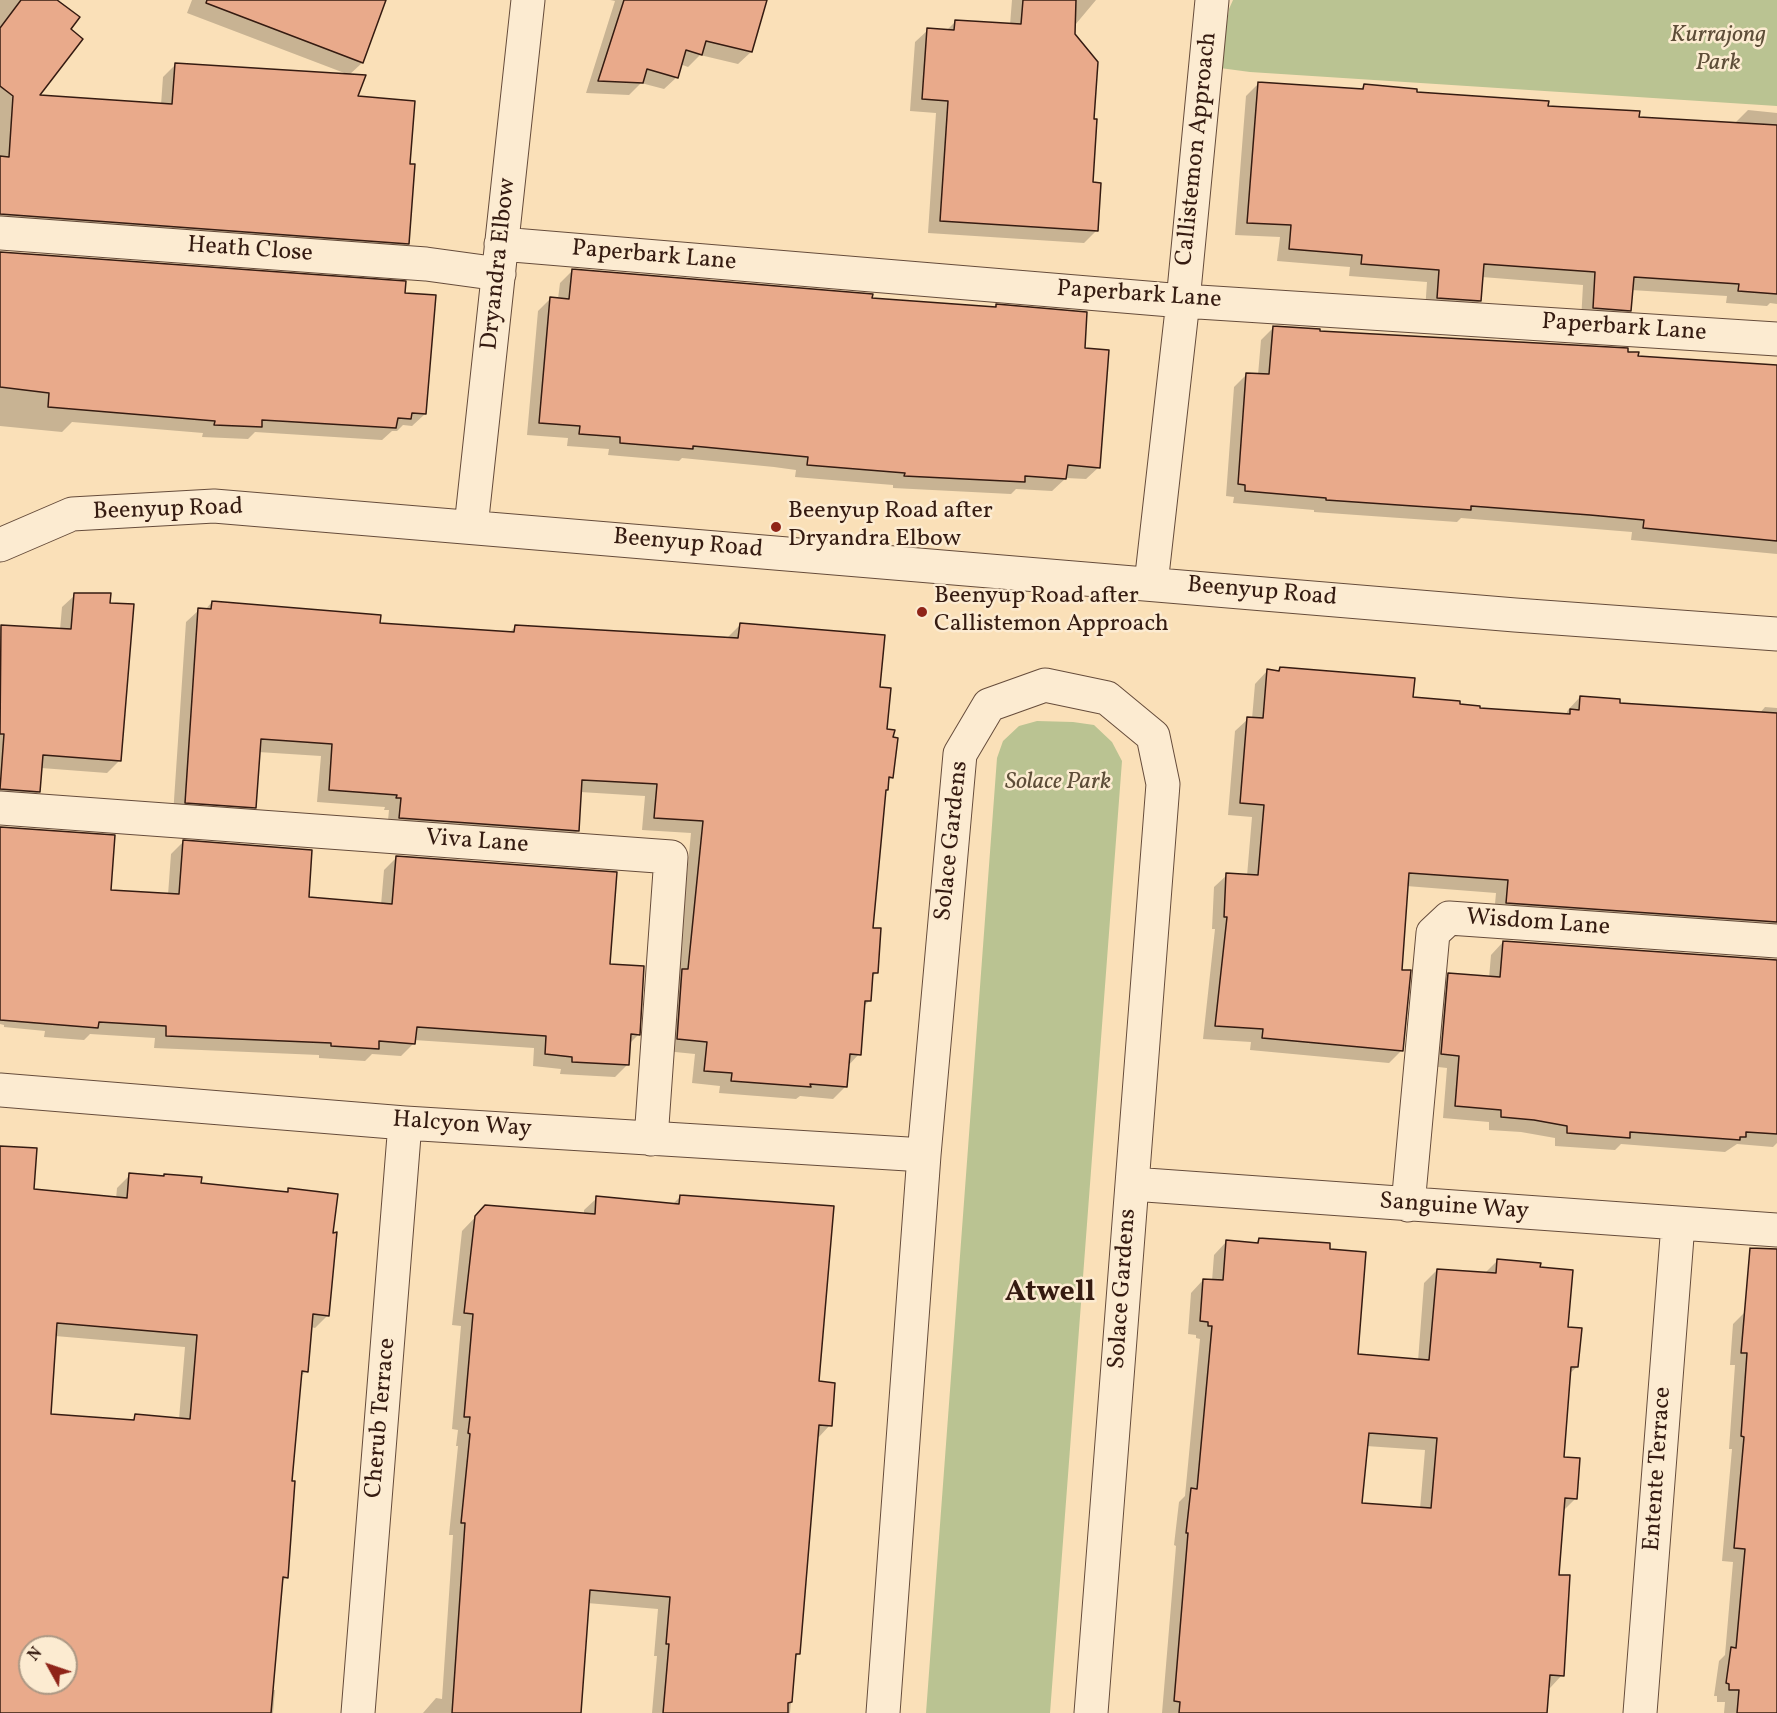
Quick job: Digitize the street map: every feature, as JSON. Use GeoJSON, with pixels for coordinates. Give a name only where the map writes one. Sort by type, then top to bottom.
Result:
{"type":"FeatureCollection","features":[{"type":"Feature","properties":{"kind":"street","name":"Dryandra Elbow"},"geometry":{"type":"LineString","coordinates":[[471,527],[528,0]]}},
{"type":"Feature","properties":{"kind":"street","name":"Callistemon Approach"},"geometry":{"type":"LineString","coordinates":[[1151,584],[1183,300],[1212,0]]}},
{"type":"Feature","properties":{"kind":"street","name":"Heath Close"},"geometry":{"type":"LineString","coordinates":[[0,233],[426,264],[500,259]]}},
{"type":"Feature","properties":{"kind":"street","name":"Paperbark Lane"},"geometry":{"type":"LineString","coordinates":[[500,259],[1777,339]]}},
{"type":"Feature","properties":{"kind":"street","name":"Beenyup Road"},"geometry":{"type":"LineString","coordinates":[[0,545],[72,514],[214,506],[1504,614],[1777,634]]}},
{"type":"Feature","properties":{"kind":"street","name":"Solace Gardens"},"geometry":{"type":"LineString","coordinates":[[883,1713],[924,1155],[960,754],[989,705],[1045,685],[1107,698],[1153,736],[1163,784],[1091,1713]]}},
{"type":"Feature","properties":{"kind":"street","name":"Viva Lane"},"geometry":{"type":"LineString","coordinates":[[0,808],[671,857],[651,1139]]}},
{"type":"Feature","properties":{"kind":"street","name":"Wisdom Lane"},"geometry":{"type":"LineString","coordinates":[[1408,1205],[1432,933],[1449,918],[1777,941]]}},
{"type":"Feature","properties":{"kind":"street","name":"Halcyon Way"},"geometry":{"type":"LineString","coordinates":[[0,1090],[405,1123],[924,1155]]}},
{"type":"Feature","properties":{"kind":"street","name":"Cherub Terrace"},"geometry":{"type":"LineString","coordinates":[[358,1713],[405,1123]]}},
{"type":"Feature","properties":{"kind":"street","name":"Sanguine Way"},"geometry":{"type":"LineString","coordinates":[[1132,1184],[1777,1230]]}},
{"type":"Feature","properties":{"kind":"street","name":"Entente Terrace"},"geometry":{"type":"LineString","coordinates":[[1640,1713],[1678,1224]]}},
{"type":"Feature","properties":{"kind":"green space","name":"Kurrajong Park"},"geometry":{"type":"Polygon","coordinates":[[[1233,0],[1777,0],[1777,106],[1250,72],[1220,68],[1229,9],[1233,0]]]}},
{"type":"Feature","properties":{"kind":"green space","name":"Solace Park"},"geometry":{"type":"Polygon","coordinates":[[[1037,721],[1094,725],[1112,742],[1122,761],[1050,1713],[926,1713],[997,758],[1003,741],[1019,726],[1037,721]]]}},
{"type":"Feature","properties":{"kind":"building"},"geometry":{"type":"Polygon","coordinates":[[[21,0],[57,0],[80,17],[71,29],[83,39],[40,95],[172,104],[175,63],[366,75],[358,96],[415,101],[410,164],[415,164],[409,244],[0,214],[0,156],[9,157],[13,96],[0,86],[0,28],[21,0]]]}},
{"type":"Feature","properties":{"kind":"building"},"geometry":{"type":"Polygon","coordinates":[[[207,0],[386,0],[363,63],[206,3],[207,0]]]}},
{"type":"Feature","properties":{"kind":"building"},"geometry":{"type":"Polygon","coordinates":[[[624,0],[767,0],[752,52],[706,41],[702,55],[686,50],[678,78],[647,69],[643,83],[598,81],[624,0]]]}},
{"type":"Feature","properties":{"kind":"building"},"geometry":{"type":"Polygon","coordinates":[[[1023,0],[1076,0],[1075,34],[1098,62],[1093,182],[1101,183],[1098,231],[940,221],[948,101],[922,99],[927,28],[954,30],[955,20],[1021,24],[1023,0]]]}},
{"type":"Feature","properties":{"kind":"building"},"geometry":{"type":"Polygon","coordinates":[[[1258,82],[1363,89],[1364,84],[1417,89],[1417,92],[1549,101],[1548,106],[1640,111],[1639,117],[1777,125],[1777,294],[1738,291],[1739,284],[1634,277],[1631,311],[1593,308],[1595,272],[1484,264],[1481,301],[1437,298],[1439,270],[1361,264],[1362,255],[1289,249],[1291,225],[1247,223],[1258,82]]]}},
{"type":"Feature","properties":{"kind":"building"},"geometry":{"type":"Polygon","coordinates":[[[0,252],[406,281],[405,293],[436,295],[426,414],[412,413],[411,419],[398,418],[396,428],[262,420],[262,427],[214,425],[215,421],[48,407],[49,393],[0,387],[0,252]]]}},
{"type":"Feature","properties":{"kind":"building"},"geometry":{"type":"Polygon","coordinates":[[[572,269],[873,294],[872,298],[996,307],[996,304],[1087,312],[1085,348],[1109,350],[1100,468],[1068,465],[1066,479],[1025,476],[1025,482],[904,476],[905,473],[807,465],[808,457],[693,446],[693,449],[620,443],[620,437],[579,434],[580,426],[539,423],[550,297],[569,299],[572,269]]]}},
{"type":"Feature","properties":{"kind":"building"},"geometry":{"type":"Polygon","coordinates":[[[1273,326],[1320,329],[1320,331],[1628,348],[1628,352],[1639,352],[1638,356],[1777,365],[1777,541],[1643,528],[1644,520],[1471,506],[1471,510],[1326,500],[1326,498],[1245,491],[1245,485],[1238,484],[1246,373],[1269,374],[1273,326]]]}},
{"type":"Feature","properties":{"kind":"building"},"geometry":{"type":"Polygon","coordinates":[[[74,593],[111,593],[110,603],[134,604],[121,761],[43,755],[40,792],[0,789],[4,734],[0,734],[1,625],[71,629],[74,593]]]}},
{"type":"Feature","properties":{"kind":"building"},"geometry":{"type":"Polygon","coordinates":[[[212,601],[381,615],[380,623],[514,632],[515,625],[738,638],[740,623],[885,635],[880,687],[891,688],[887,729],[895,730],[893,737],[898,738],[893,778],[889,777],[888,790],[886,790],[873,928],[881,928],[878,973],[873,973],[871,1001],[865,1001],[861,1055],[850,1054],[847,1087],[810,1084],[811,1087],[731,1081],[732,1073],[704,1071],[707,1042],[677,1039],[682,969],[688,969],[703,821],[654,818],[657,784],[582,780],[579,831],[399,818],[401,798],[396,798],[397,795],[329,790],[332,744],[261,739],[256,808],[185,803],[198,608],[211,609],[212,601]]]}},
{"type":"Feature","properties":{"kind":"building"},"geometry":{"type":"Polygon","coordinates":[[[1280,667],[1415,678],[1413,697],[1460,701],[1460,704],[1480,706],[1480,708],[1570,714],[1570,709],[1579,710],[1580,696],[1620,699],[1620,703],[1777,713],[1777,922],[1506,903],[1508,880],[1409,873],[1402,970],[1411,970],[1403,1051],[1262,1038],[1263,1029],[1215,1026],[1227,917],[1224,917],[1226,873],[1258,875],[1264,805],[1240,803],[1247,717],[1263,718],[1267,669],[1279,671],[1280,667]]]}},
{"type":"Feature","properties":{"kind":"building"},"geometry":{"type":"Polygon","coordinates":[[[0,827],[115,835],[111,890],[179,894],[183,840],[312,850],[309,897],[392,904],[396,856],[617,872],[610,964],[644,966],[640,1035],[631,1034],[629,1065],[572,1062],[572,1057],[545,1054],[546,1036],[417,1027],[415,1044],[379,1041],[379,1049],[331,1046],[331,1043],[166,1036],[166,1026],[99,1022],[98,1028],[0,1020],[0,827]]]}},
{"type":"Feature","properties":{"kind":"building"},"geometry":{"type":"Polygon","coordinates":[[[1503,941],[1777,960],[1777,1134],[1746,1132],[1746,1137],[1740,1137],[1740,1140],[1630,1132],[1630,1138],[1567,1133],[1567,1126],[1501,1117],[1501,1110],[1455,1106],[1459,1056],[1441,1054],[1448,973],[1500,977],[1503,941]]]}},
{"type":"Feature","properties":{"kind":"building"},"geometry":{"type":"Polygon","coordinates":[[[0,1146],[37,1148],[34,1189],[127,1198],[129,1173],[202,1177],[201,1183],[288,1192],[288,1188],[338,1194],[333,1233],[337,1232],[329,1316],[313,1314],[308,1372],[302,1371],[292,1481],[295,1481],[288,1578],[283,1577],[271,1713],[0,1713],[0,1146]],[[57,1323],[51,1414],[134,1420],[135,1414],[190,1419],[197,1335],[57,1323]]]}},
{"type":"Feature","properties":{"kind":"building"},"geometry":{"type":"Polygon","coordinates":[[[680,1195],[834,1206],[819,1381],[835,1383],[832,1426],[819,1425],[800,1654],[796,1654],[792,1702],[788,1703],[788,1713],[663,1713],[669,1644],[666,1644],[670,1597],[590,1590],[581,1713],[452,1713],[465,1523],[461,1523],[470,1434],[468,1433],[470,1417],[464,1417],[473,1314],[464,1313],[475,1216],[485,1205],[595,1214],[596,1196],[679,1204],[680,1195]]]}},
{"type":"Feature","properties":{"kind":"building"},"geometry":{"type":"Polygon","coordinates":[[[1259,1238],[1330,1243],[1330,1249],[1366,1252],[1358,1354],[1429,1360],[1437,1269],[1496,1273],[1497,1259],[1541,1263],[1540,1267],[1573,1270],[1568,1327],[1582,1328],[1578,1367],[1571,1367],[1564,1457],[1580,1458],[1577,1499],[1565,1498],[1559,1575],[1570,1575],[1564,1676],[1550,1675],[1547,1713],[1179,1713],[1180,1702],[1174,1701],[1188,1533],[1186,1533],[1191,1488],[1197,1489],[1212,1326],[1208,1326],[1208,1322],[1200,1321],[1203,1279],[1223,1280],[1226,1240],[1258,1243],[1259,1238]],[[1369,1433],[1362,1503],[1431,1508],[1437,1438],[1369,1433]]]}},
{"type":"Feature","properties":{"kind":"building"},"geometry":{"type":"Polygon","coordinates":[[[1750,1248],[1777,1249],[1777,1713],[1737,1713],[1739,1690],[1729,1690],[1729,1684],[1726,1683],[1731,1647],[1736,1648],[1745,1549],[1734,1548],[1744,1437],[1741,1436],[1747,1353],[1741,1353],[1750,1248]]]}},
{"type":"Feature","properties":{"kind":"place","name":"Beenyup Road after Dryandra Elbow"},"geometry":{"type":"Point","coordinates":[776,527]}},
{"type":"Feature","properties":{"kind":"place","name":"Beenyup Road after Callistemon Approach"},"geometry":{"type":"Point","coordinates":[922,612]}},
{"type":"Feature","properties":{"kind":"district","name":"Atwell"},"geometry":{"type":"Point","coordinates":[1050,1294]}}]}
